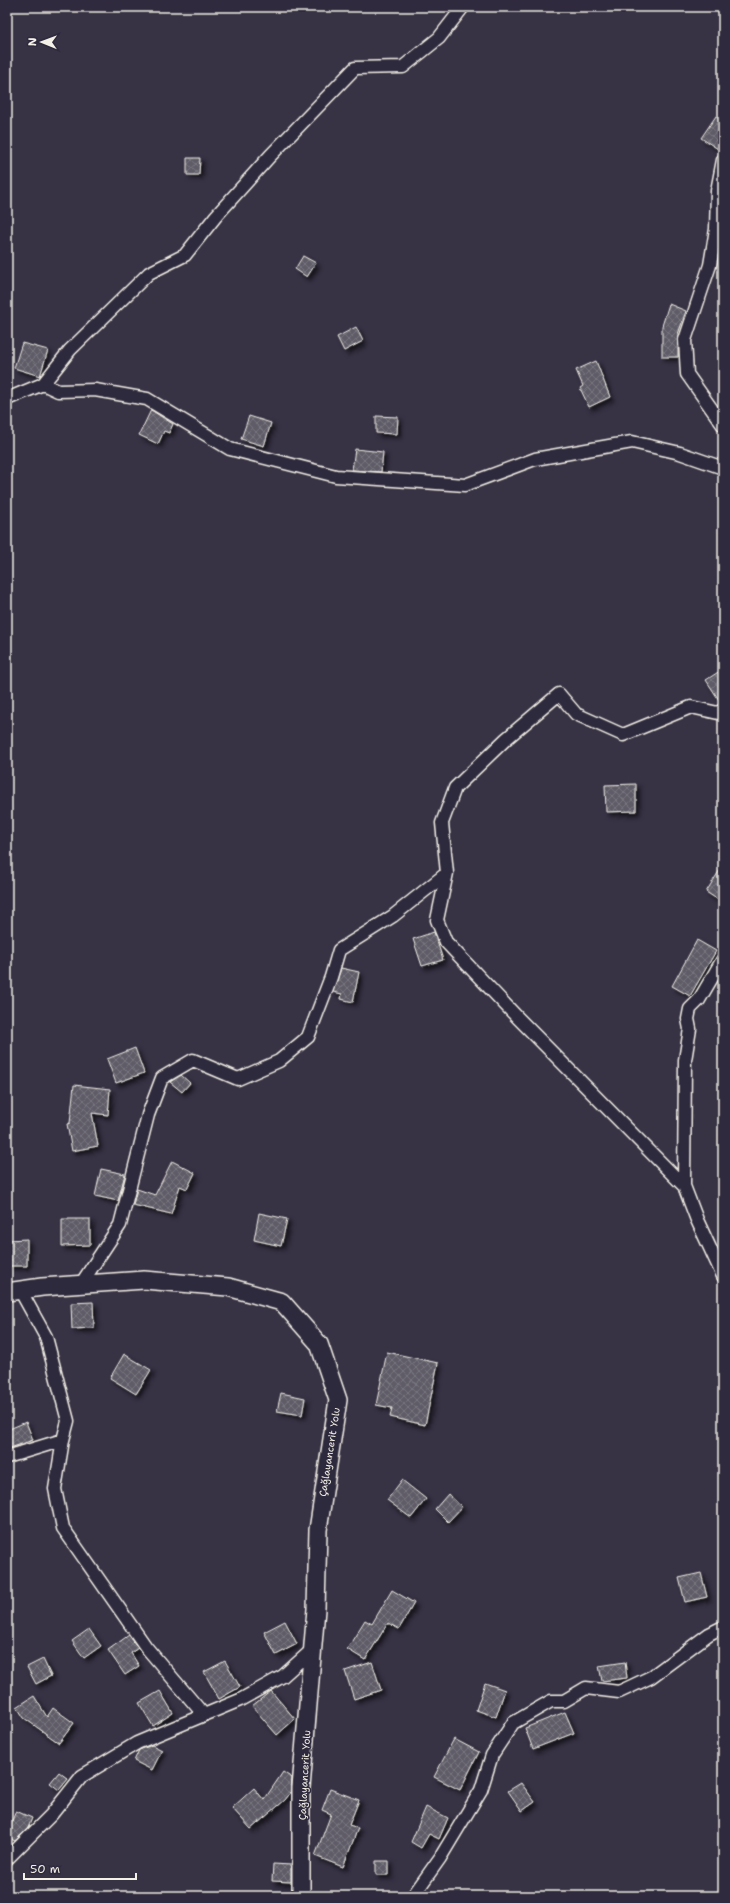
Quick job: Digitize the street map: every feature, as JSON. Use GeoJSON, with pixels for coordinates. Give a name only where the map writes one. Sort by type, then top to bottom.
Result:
{"type":"FeatureCollection","features":[{"type":"Feature","properties":{"kind":"main road","name":"Çağlayancerit Yolu"},"geometry":{"type":"LineString","coordinates":[[14,1291],[81,1284],[144,1280],[228,1287],[282,1302],[319,1344],[338,1400],[318,1530],[316,1609],[301,1788],[301,1896]]}},
{"type":"Feature","properties":{"kind":"street"},"geometry":{"type":"LineString","coordinates":[[7,399],[43,384],[70,350],[149,273],[185,255],[216,216],[270,156],[355,68],[403,67],[439,38],[463,7]]}},
{"type":"Feature","properties":{"kind":"street"},"geometry":{"type":"LineString","coordinates":[[723,160],[717,190],[716,229],[710,265],[686,340],[687,374],[723,425]]}},
{"type":"Feature","properties":{"kind":"street"},"geometry":{"type":"LineString","coordinates":[[43,384],[58,391],[95,390],[147,398],[230,449],[336,476],[465,485],[535,459],[632,442],[680,453],[723,468]]}},
{"type":"Feature","properties":{"kind":"street"},"geometry":{"type":"LineString","coordinates":[[684,1186],[518,1018],[446,942],[437,920],[447,873],[442,823],[455,788],[506,738],[559,694],[576,714],[623,735],[691,708],[718,713],[723,710]]}},
{"type":"Feature","properties":{"kind":"street"},"geometry":{"type":"LineString","coordinates":[[81,1284],[120,1225],[148,1115],[162,1078],[193,1060],[238,1079],[279,1061],[308,1036],[332,977],[339,950],[393,916],[447,873]]}},
{"type":"Feature","properties":{"kind":"street"},"geometry":{"type":"LineString","coordinates":[[723,959],[699,1000],[690,1009],[688,1019],[690,1029],[685,1060],[684,1186],[697,1220],[723,1276]]}},
{"type":"Feature","properties":{"kind":"street"},"geometry":{"type":"LineString","coordinates":[[14,1291],[46,1337],[68,1421],[62,1440],[55,1489],[63,1528],[146,1647],[204,1715]]}},
{"type":"Feature","properties":{"kind":"street"},"geometry":{"type":"LineString","coordinates":[[7,1456],[62,1440]]}},
{"type":"Feature","properties":{"kind":"street"},"geometry":{"type":"LineString","coordinates":[[413,1896],[440,1858],[481,1790],[492,1755],[513,1723],[551,1701],[564,1701],[586,1688],[619,1692],[652,1677],[709,1634],[723,1626]]}},
{"type":"Feature","properties":{"kind":"street"},"geometry":{"type":"LineString","coordinates":[[7,1859],[51,1815],[82,1776],[137,1743],[240,1700],[283,1676],[313,1648]]}},
{"type":"Feature","properties":{"kind":"building"},"geometry":{"type":"Polygon","coordinates":[[[716,116],[723,121],[723,142],[718,149],[701,138],[716,116]]]}},
{"type":"Feature","properties":{"kind":"building"},"geometry":{"type":"Polygon","coordinates":[[[187,158],[200,158],[199,175],[187,175],[187,158]]]}},
{"type":"Feature","properties":{"kind":"building"},"geometry":{"type":"Polygon","coordinates":[[[303,256],[316,263],[307,277],[295,269],[303,256]]]}},
{"type":"Feature","properties":{"kind":"building"},"geometry":{"type":"Polygon","coordinates":[[[669,304],[686,311],[678,334],[678,357],[662,357],[662,326],[669,304]]]}},
{"type":"Feature","properties":{"kind":"building"},"geometry":{"type":"Polygon","coordinates":[[[356,327],[363,341],[344,351],[337,337],[356,327]]]}},
{"type":"Feature","properties":{"kind":"building"},"geometry":{"type":"Polygon","coordinates":[[[22,343],[48,350],[40,376],[14,368],[22,343]]]}},
{"type":"Feature","properties":{"kind":"building"},"geometry":{"type":"Polygon","coordinates":[[[596,361],[610,397],[589,407],[580,388],[583,386],[576,370],[596,361]]]}},
{"type":"Feature","properties":{"kind":"building"},"geometry":{"type":"Polygon","coordinates":[[[151,410],[173,424],[169,433],[164,431],[158,444],[139,435],[151,410]]]}},
{"type":"Feature","properties":{"kind":"building"},"geometry":{"type":"Polygon","coordinates":[[[249,416],[271,423],[264,446],[241,439],[249,416]]]}},
{"type":"Feature","properties":{"kind":"building"},"geometry":{"type":"Polygon","coordinates":[[[376,416],[398,417],[397,434],[376,433],[376,416]]]}},
{"type":"Feature","properties":{"kind":"building"},"geometry":{"type":"Polygon","coordinates":[[[355,449],[383,452],[381,472],[352,470],[355,449]]]}},
{"type":"Feature","properties":{"kind":"building"},"geometry":{"type":"Polygon","coordinates":[[[723,669],[723,703],[721,703],[706,680],[723,669]]]}},
{"type":"Feature","properties":{"kind":"building"},"geometry":{"type":"Polygon","coordinates":[[[636,784],[636,811],[606,812],[605,785],[636,784]]]}},
{"type":"Feature","properties":{"kind":"building"},"geometry":{"type":"Polygon","coordinates":[[[723,865],[723,903],[706,892],[723,865]]]}},
{"type":"Feature","properties":{"kind":"building"},"geometry":{"type":"Polygon","coordinates":[[[434,932],[443,960],[422,966],[413,939],[434,932]]]}},
{"type":"Feature","properties":{"kind":"building"},"geometry":{"type":"Polygon","coordinates":[[[697,940],[716,951],[690,996],[672,986],[697,940]]]}},
{"type":"Feature","properties":{"kind":"building"},"geometry":{"type":"Polygon","coordinates":[[[341,968],[359,972],[353,1002],[341,999],[342,994],[333,992],[341,968]]]}},
{"type":"Feature","properties":{"kind":"building"},"geometry":{"type":"Polygon","coordinates":[[[135,1048],[144,1073],[116,1083],[107,1059],[135,1048]]]}},
{"type":"Feature","properties":{"kind":"building"},"geometry":{"type":"Polygon","coordinates":[[[181,1075],[190,1083],[182,1092],[170,1082],[181,1075]]]}},
{"type":"Feature","properties":{"kind":"building"},"geometry":{"type":"Polygon","coordinates":[[[74,1085],[110,1089],[108,1115],[92,1113],[98,1146],[72,1151],[67,1124],[70,1123],[74,1085]]]}},
{"type":"Feature","properties":{"kind":"building"},"geometry":{"type":"Polygon","coordinates":[[[172,1161],[195,1173],[187,1189],[180,1186],[171,1214],[133,1205],[137,1189],[155,1195],[172,1161]]]}},
{"type":"Feature","properties":{"kind":"building"},"geometry":{"type":"Polygon","coordinates":[[[101,1169],[125,1174],[118,1201],[95,1196],[101,1169]]]}},
{"type":"Feature","properties":{"kind":"building"},"geometry":{"type":"Polygon","coordinates":[[[259,1213],[287,1219],[281,1246],[254,1240],[259,1213]]]}},
{"type":"Feature","properties":{"kind":"building"},"geometry":{"type":"Polygon","coordinates":[[[62,1219],[90,1219],[90,1245],[62,1246],[62,1219]]]}},
{"type":"Feature","properties":{"kind":"building"},"geometry":{"type":"Polygon","coordinates":[[[27,1239],[27,1266],[7,1266],[7,1240],[27,1239]]]}},
{"type":"Feature","properties":{"kind":"building"},"geometry":{"type":"Polygon","coordinates":[[[93,1302],[94,1328],[72,1329],[71,1303],[93,1302]]]}},
{"type":"Feature","properties":{"kind":"building"},"geometry":{"type":"Polygon","coordinates":[[[387,1352],[438,1363],[425,1425],[390,1417],[392,1408],[376,1405],[387,1352]]]}},
{"type":"Feature","properties":{"kind":"building"},"geometry":{"type":"Polygon","coordinates":[[[124,1354],[151,1370],[136,1394],[110,1378],[124,1354]]]}},
{"type":"Feature","properties":{"kind":"building"},"geometry":{"type":"Polygon","coordinates":[[[281,1393],[305,1398],[302,1415],[277,1411],[281,1393]]]}},
{"type":"Feature","properties":{"kind":"building"},"geometry":{"type":"Polygon","coordinates":[[[26,1422],[33,1440],[10,1448],[7,1440],[7,1430],[26,1422]]]}},
{"type":"Feature","properties":{"kind":"building"},"geometry":{"type":"Polygon","coordinates":[[[402,1480],[426,1499],[411,1518],[387,1500],[402,1480]]]}},
{"type":"Feature","properties":{"kind":"building"},"geometry":{"type":"Polygon","coordinates":[[[448,1494],[462,1507],[448,1522],[435,1509],[448,1494]]]}},
{"type":"Feature","properties":{"kind":"building"},"geometry":{"type":"Polygon","coordinates":[[[701,1573],[707,1597],[685,1602],[679,1578],[701,1573]]]}},
{"type":"Feature","properties":{"kind":"building"},"geometry":{"type":"Polygon","coordinates":[[[392,1590],[414,1603],[399,1629],[388,1623],[365,1660],[347,1649],[365,1620],[372,1624],[392,1590]]]}},
{"type":"Feature","properties":{"kind":"building"},"geometry":{"type":"Polygon","coordinates":[[[285,1621],[297,1644],[276,1655],[264,1632],[285,1621]]]}},
{"type":"Feature","properties":{"kind":"building"},"geometry":{"type":"Polygon","coordinates":[[[89,1629],[101,1646],[84,1658],[72,1641],[89,1629]]]}},
{"type":"Feature","properties":{"kind":"building"},"geometry":{"type":"Polygon","coordinates":[[[129,1635],[138,1648],[131,1653],[139,1666],[125,1675],[108,1650],[129,1635]]]}},
{"type":"Feature","properties":{"kind":"building"},"geometry":{"type":"Polygon","coordinates":[[[43,1659],[51,1676],[36,1684],[27,1667],[43,1659]]]}},
{"type":"Feature","properties":{"kind":"building"},"geometry":{"type":"Polygon","coordinates":[[[225,1661],[240,1687],[219,1699],[204,1672],[225,1661]]]}},
{"type":"Feature","properties":{"kind":"building"},"geometry":{"type":"Polygon","coordinates":[[[372,1662],[381,1690],[354,1699],[345,1671],[372,1662]]]}},
{"type":"Feature","properties":{"kind":"building"},"geometry":{"type":"Polygon","coordinates":[[[625,1662],[627,1678],[602,1681],[599,1666],[625,1662]]]}},
{"type":"Feature","properties":{"kind":"building"},"geometry":{"type":"Polygon","coordinates":[[[485,1683],[505,1690],[496,1717],[476,1710],[485,1683]]]}},
{"type":"Feature","properties":{"kind":"building"},"geometry":{"type":"Polygon","coordinates":[[[160,1691],[173,1713],[153,1726],[139,1703],[160,1691]]]}},
{"type":"Feature","properties":{"kind":"building"},"geometry":{"type":"Polygon","coordinates":[[[271,1691],[295,1719],[277,1735],[252,1706],[271,1691]]]}},
{"type":"Feature","properties":{"kind":"building"},"geometry":{"type":"Polygon","coordinates":[[[34,1696],[47,1717],[53,1708],[74,1723],[59,1743],[24,1718],[17,1707],[34,1696]]]}},
{"type":"Feature","properties":{"kind":"building"},"geometry":{"type":"Polygon","coordinates":[[[565,1712],[574,1733],[533,1749],[525,1728],[565,1712]]]}},
{"type":"Feature","properties":{"kind":"building"},"geometry":{"type":"Polygon","coordinates":[[[454,1739],[479,1752],[460,1790],[434,1777],[454,1739]]]}},
{"type":"Feature","properties":{"kind":"building"},"geometry":{"type":"Polygon","coordinates":[[[152,1745],[162,1750],[152,1770],[134,1761],[139,1750],[152,1745]]]}},
{"type":"Feature","properties":{"kind":"building"},"geometry":{"type":"Polygon","coordinates":[[[59,1772],[68,1779],[59,1790],[50,1783],[59,1772]]]}},
{"type":"Feature","properties":{"kind":"building"},"geometry":{"type":"Polygon","coordinates":[[[283,1772],[292,1778],[291,1792],[285,1800],[251,1829],[232,1808],[254,1788],[264,1800],[283,1772]]]}},
{"type":"Feature","properties":{"kind":"building"},"geometry":{"type":"Polygon","coordinates":[[[521,1783],[535,1802],[522,1811],[508,1791],[521,1783]]]}},
{"type":"Feature","properties":{"kind":"building"},"geometry":{"type":"Polygon","coordinates":[[[330,1789],[359,1800],[349,1825],[358,1828],[343,1867],[315,1856],[331,1814],[322,1810],[330,1789]]]}},
{"type":"Feature","properties":{"kind":"building"},"geometry":{"type":"Polygon","coordinates":[[[426,1807],[448,1818],[439,1839],[429,1834],[421,1848],[411,1842],[426,1807]]]}},
{"type":"Feature","properties":{"kind":"building"},"geometry":{"type":"Polygon","coordinates":[[[16,1811],[32,1818],[28,1828],[15,1841],[7,1837],[7,1832],[16,1811]]]}},
{"type":"Feature","properties":{"kind":"building"},"geometry":{"type":"Polygon","coordinates":[[[376,1861],[389,1861],[389,1875],[376,1875],[376,1861]]]}},
{"type":"Feature","properties":{"kind":"building"},"geometry":{"type":"Polygon","coordinates":[[[273,1864],[291,1865],[291,1882],[272,1881],[273,1864]]]}}]}
